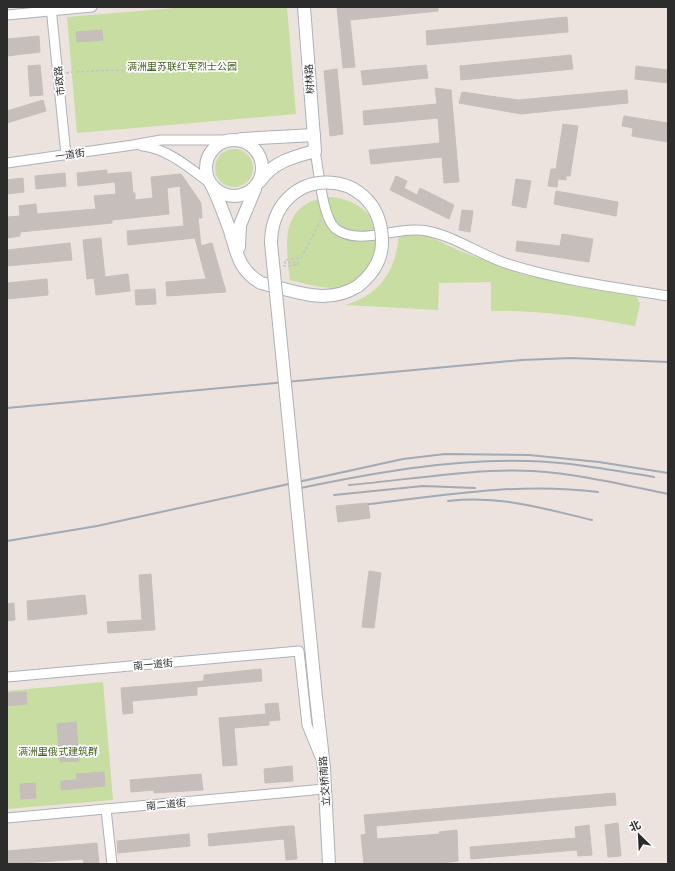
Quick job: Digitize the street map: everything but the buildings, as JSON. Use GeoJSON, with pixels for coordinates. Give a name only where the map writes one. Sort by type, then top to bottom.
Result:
{"type":"FeatureCollection","features":[{"type":"Feature","properties":{"kind":"main road","name":"树林路"},"geometry":{"type":"LineString","coordinates":[[304,7],[315,151]]}},
{"type":"Feature","properties":{"kind":"main road"},"geometry":{"type":"LineString","coordinates":[[243,266],[235,252],[228,225],[211,185],[206,166],[210,154],[218,145],[234,140],[314,135]]}},
{"type":"Feature","properties":{"kind":"main road"},"geometry":{"type":"LineString","coordinates":[[234,140],[249,144],[260,156],[263,168],[258,184],[243,215],[239,233],[239,246],[243,266]]}},
{"type":"Feature","properties":{"kind":"main road"},"geometry":{"type":"LineString","coordinates":[[211,185],[226,196],[237,197],[248,193],[258,184],[268,171],[279,163],[315,151]]}},
{"type":"Feature","properties":{"kind":"main road","name":"立交桥南路"},"geometry":{"type":"LineString","coordinates":[[243,266],[255,279],[261,283],[313,296],[339,295],[358,286],[370,275],[374,268],[381,246],[381,226],[371,204],[366,198],[351,188],[334,183],[317,183],[295,192],[283,202],[272,225],[271,243],[316,697],[324,768],[329,864]]}},
{"type":"Feature","properties":{"kind":"street"},"geometry":{"type":"LineString","coordinates":[[7,15],[51,9],[92,7]]}},
{"type":"Feature","properties":{"kind":"street","name":"市政路"},"geometry":{"type":"LineString","coordinates":[[51,9],[66,155]]}},
{"type":"Feature","properties":{"kind":"street"},"geometry":{"type":"LineString","coordinates":[[133,145],[161,140],[234,140]]}},
{"type":"Feature","properties":{"kind":"street"},"geometry":{"type":"LineString","coordinates":[[133,145],[153,147],[166,153],[211,185]]}},
{"type":"Feature","properties":{"kind":"street","name":"一道街"},"geometry":{"type":"LineString","coordinates":[[7,163],[133,145]]}},
{"type":"Feature","properties":{"kind":"street"},"geometry":{"type":"LineString","coordinates":[[315,151],[326,215],[331,225],[342,233],[362,236],[406,230],[426,230],[444,236],[495,259],[539,272],[584,282],[668,296]]}},
{"type":"Feature","properties":{"kind":"street","name":"南一道街"},"geometry":{"type":"LineString","coordinates":[[7,677],[299,651],[307,726],[324,768]]}},
{"type":"Feature","properties":{"kind":"street","name":"南二道街"},"geometry":{"type":"LineString","coordinates":[[7,818],[324,789]]}},
{"type":"Feature","properties":{"kind":"street"},"geometry":{"type":"LineString","coordinates":[[106,809],[112,864]]}},
{"type":"Feature","properties":{"kind":"path"},"geometry":{"type":"LineString","coordinates":[[76,72],[115,70],[155,74]]}},
{"type":"Feature","properties":{"kind":"path"},"geometry":{"type":"LineString","coordinates":[[280,267],[298,265],[298,262],[285,263],[285,260],[301,258],[321,220]]}},
{"type":"Feature","properties":{"kind":"green space","name":"满洲里苏联红军烈士公园"},"geometry":{"type":"Polygon","coordinates":[[[186,7],[287,7],[296,114],[77,133],[67,17],[186,7]]]}},
{"type":"Feature","properties":{"kind":"green space"},"geometry":{"type":"Polygon","coordinates":[[[230,149],[238,149],[250,158],[253,168],[250,178],[244,184],[238,187],[230,187],[218,178],[215,172],[215,164],[224,152],[230,149]]]}},
{"type":"Feature","properties":{"kind":"green space"},"geometry":{"type":"Polygon","coordinates":[[[326,197],[340,198],[363,209],[371,218],[376,228],[377,239],[375,252],[369,265],[359,278],[344,286],[331,288],[290,280],[287,253],[289,228],[293,218],[300,209],[311,202],[326,197]]]}},
{"type":"Feature","properties":{"kind":"green space"},"geometry":{"type":"Polygon","coordinates":[[[399,234],[428,236],[460,251],[524,275],[631,293],[637,297],[640,304],[635,326],[563,315],[491,311],[491,282],[439,283],[438,310],[345,305],[368,294],[384,279],[390,270],[394,259],[399,234]]]}},
{"type":"Feature","properties":{"kind":"green space","name":"满洲里俄式建筑群"},"geometry":{"type":"Polygon","coordinates":[[[103,682],[113,800],[7,809],[7,691],[103,682]]]}},
{"type":"Feature","properties":{"kind":"railway"},"geometry":{"type":"LineString","coordinates":[[7,408],[522,360],[571,358],[668,362]]}},
{"type":"Feature","properties":{"kind":"railway"},"geometry":{"type":"LineString","coordinates":[[7,541],[97,526],[403,459],[445,454],[529,455],[599,462],[668,473]]}},
{"type":"Feature","properties":{"kind":"railway"},"geometry":{"type":"LineString","coordinates":[[296,489],[411,468],[469,462],[498,461],[560,463],[654,477]]}},
{"type":"Feature","properties":{"kind":"railway"},"geometry":{"type":"LineString","coordinates":[[349,485],[488,471],[533,471],[584,477],[668,494]]}},
{"type":"Feature","properties":{"kind":"railway"},"geometry":{"type":"LineString","coordinates":[[334,495],[423,486],[475,488]]}},
{"type":"Feature","properties":{"kind":"railway"},"geometry":{"type":"LineString","coordinates":[[369,504],[512,489],[541,488],[598,492]]}},
{"type":"Feature","properties":{"kind":"railway"},"geometry":{"type":"LineString","coordinates":[[448,501],[503,501],[538,507],[592,520]]}}]}
